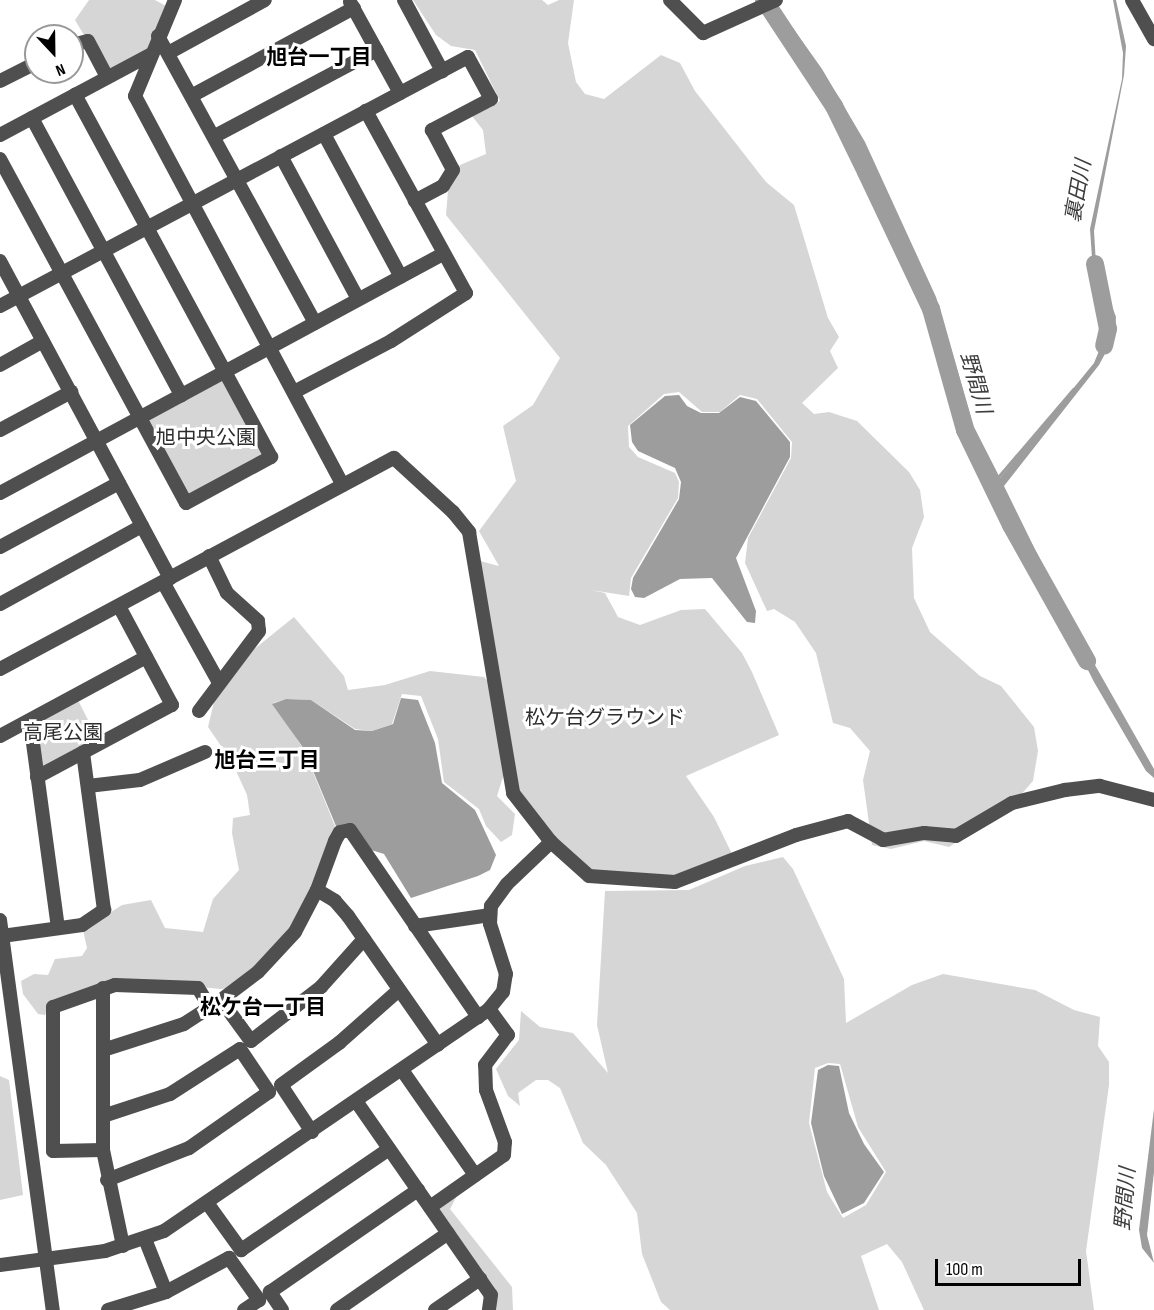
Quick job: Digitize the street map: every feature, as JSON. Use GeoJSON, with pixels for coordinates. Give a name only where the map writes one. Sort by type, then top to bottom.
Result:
{"type":"FeatureCollection","features":[{"type":"Feature","properties":{"kind":"street"},"geometry":{"type":"LineString","coordinates":[[135,96],[150,55],[175,0]]}},
{"type":"Feature","properties":{"kind":"street"},"geometry":{"type":"LineString","coordinates":[[170,52],[265,0]]}},
{"type":"Feature","properties":{"kind":"street"},"geometry":{"type":"LineString","coordinates":[[404,0],[442,71]]}},
{"type":"Feature","properties":{"kind":"street"},"geometry":{"type":"LineString","coordinates":[[670,0],[704,33],[776,0]]}},
{"type":"Feature","properties":{"kind":"street"},"geometry":{"type":"LineString","coordinates":[[1132,0],[1154,39]]}},
{"type":"Feature","properties":{"kind":"street"},"geometry":{"type":"LineString","coordinates":[[193,95],[351,4],[400,93]]}},
{"type":"Feature","properties":{"kind":"street"},"geometry":{"type":"LineString","coordinates":[[158,36],[170,52],[315,322]]}},
{"type":"Feature","properties":{"kind":"street"},"geometry":{"type":"LineString","coordinates":[[84,42],[88,41],[107,77]]}},
{"type":"Feature","properties":{"kind":"street"},"geometry":{"type":"LineString","coordinates":[[215,136],[376,50]]}},
{"type":"Feature","properties":{"kind":"street"},"geometry":{"type":"LineString","coordinates":[[0,135],[150,55]]}},
{"type":"Feature","properties":{"kind":"street"},"geometry":{"type":"LineString","coordinates":[[0,306],[468,57],[491,99],[432,130],[453,170],[443,186],[415,201]]}},
{"type":"Feature","properties":{"kind":"street"},"geometry":{"type":"LineString","coordinates":[[0,81],[24,69]]}},
{"type":"Feature","properties":{"kind":"street"},"geometry":{"type":"LineString","coordinates":[[120,70],[343,485]]}},
{"type":"Feature","properties":{"kind":"street"},"geometry":{"type":"LineString","coordinates":[[0,159],[186,503],[271,457],[75,95]]}},
{"type":"Feature","properties":{"kind":"street"},"geometry":{"type":"LineString","coordinates":[[294,393],[391,341],[466,294],[366,111]]}},
{"type":"Feature","properties":{"kind":"street"},"geometry":{"type":"LineString","coordinates":[[33,118],[182,395]]}},
{"type":"Feature","properties":{"kind":"street"},"geometry":{"type":"LineString","coordinates":[[324,134],[401,277]]}},
{"type":"Feature","properties":{"kind":"street"},"geometry":{"type":"LineString","coordinates":[[281,156],[358,299]]}},
{"type":"Feature","properties":{"kind":"street"},"geometry":{"type":"LineString","coordinates":[[0,493],[443,254]]}},
{"type":"Feature","properties":{"kind":"street"},"geometry":{"type":"LineString","coordinates":[[0,261],[142,525],[166,580],[218,681]]}},
{"type":"Feature","properties":{"kind":"street"},"geometry":{"type":"LineString","coordinates":[[0,364],[43,341]]}},
{"type":"Feature","properties":{"kind":"street"},"geometry":{"type":"LineString","coordinates":[[0,430],[71,392]]}},
{"type":"Feature","properties":{"kind":"street"},"geometry":{"type":"LineString","coordinates":[[0,669],[394,458],[453,512],[469,532],[513,793],[551,842],[576,867],[596,879],[666,884],[834,823],[855,823],[873,838],[883,840],[924,833],[952,836],[1012,803],[1065,790],[1100,786],[1154,800]]}},
{"type":"Feature","properties":{"kind":"street"},"geometry":{"type":"LineString","coordinates":[[0,548],[119,483]]}},
{"type":"Feature","properties":{"kind":"street"},"geometry":{"type":"LineString","coordinates":[[0,604],[142,525]]}},
{"type":"Feature","properties":{"kind":"street"},"geometry":{"type":"LineString","coordinates":[[199,711],[218,681],[259,631],[258,621],[227,593],[209,556]]}},
{"type":"Feature","properties":{"kind":"street"},"geometry":{"type":"LineString","coordinates":[[37,777],[172,705],[119,606]]}},
{"type":"Feature","properties":{"kind":"street"},"geometry":{"type":"LineString","coordinates":[[0,736],[146,657]]}},
{"type":"Feature","properties":{"kind":"street"},"geometry":{"type":"LineString","coordinates":[[30,721],[58,927]]}},
{"type":"Feature","properties":{"kind":"street"},"geometry":{"type":"LineString","coordinates":[[2,936],[82,925],[104,910],[83,752]]}},
{"type":"Feature","properties":{"kind":"street"},"geometry":{"type":"LineString","coordinates":[[88,786],[140,780],[204,752]]}},
{"type":"Feature","properties":{"kind":"street"},"geometry":{"type":"LineString","coordinates":[[364,939],[321,987],[251,1041],[221,1000],[276,955],[295,932],[317,890],[340,832],[350,830],[415,926],[483,1013],[508,1035],[485,1065],[486,1090],[505,1149],[504,1155],[430,1207]]}},
{"type":"Feature","properties":{"kind":"street"},"geometry":{"type":"LineString","coordinates":[[0,1265],[46,1260],[123,1246],[145,1239],[205,1205],[483,1013],[503,992],[506,974],[490,915],[496,896],[551,842]]}},
{"type":"Feature","properties":{"kind":"street"},"geometry":{"type":"LineString","coordinates":[[317,890],[335,901],[438,1044]]}},
{"type":"Feature","properties":{"kind":"street"},"geometry":{"type":"LineString","coordinates":[[415,926],[490,915]]}},
{"type":"Feature","properties":{"kind":"street"},"geometry":{"type":"LineString","coordinates":[[0,920],[53,1310]]}},
{"type":"Feature","properties":{"kind":"street"},"geometry":{"type":"LineString","coordinates":[[103,1050],[184,1024],[210,1007],[198,988],[115,985],[52,1007],[53,1151],[103,1150]]}},
{"type":"Feature","properties":{"kind":"street"},"geometry":{"type":"LineString","coordinates":[[102,988],[103,1150],[107,1180],[123,1246]]}},
{"type":"Feature","properties":{"kind":"street"},"geometry":{"type":"LineString","coordinates":[[309,1134],[281,1085],[339,1043],[399,990]]}},
{"type":"Feature","properties":{"kind":"street"},"geometry":{"type":"LineString","coordinates":[[214,1000],[309,1134]]}},
{"type":"Feature","properties":{"kind":"street"},"geometry":{"type":"LineString","coordinates":[[103,1116],[170,1094],[240,1049],[269,1092],[189,1148],[107,1180]]}},
{"type":"Feature","properties":{"kind":"street"},"geometry":{"type":"LineString","coordinates":[[402,1070],[475,1175]]}},
{"type":"Feature","properties":{"kind":"street"},"geometry":{"type":"LineString","coordinates":[[356,1101],[491,1295],[489,1310]]}},
{"type":"Feature","properties":{"kind":"street"},"geometry":{"type":"LineString","coordinates":[[205,1205],[241,1250],[388,1149]]}},
{"type":"Feature","properties":{"kind":"street"},"geometry":{"type":"LineString","coordinates":[[282,1310],[270,1292],[418,1190]]}},
{"type":"Feature","properties":{"kind":"street"},"geometry":{"type":"LineString","coordinates":[[205,1205],[274,1310]]}},
{"type":"Feature","properties":{"kind":"street"},"geometry":{"type":"LineString","coordinates":[[337,1310],[448,1233]]}},
{"type":"Feature","properties":{"kind":"street"},"geometry":{"type":"LineString","coordinates":[[145,1239],[166,1292]]}},
{"type":"Feature","properties":{"kind":"street"},"geometry":{"type":"LineString","coordinates":[[108,1310],[166,1292],[229,1258],[259,1300],[244,1310]]}},
{"type":"Feature","properties":{"kind":"street"},"geometry":{"type":"LineString","coordinates":[[435,1310],[480,1279]]}},
{"type":"Feature","properties":{"kind":"green space"},"geometry":{"type":"Polygon","coordinates":[[[89,0],[155,0],[166,6],[148,49],[106,72],[84,35],[84,24],[77,24],[75,20],[89,0]]]}},
{"type":"Feature","properties":{"kind":"green space","name":"松ケ台グラウンド"},"geometry":{"type":"Polygon","coordinates":[[[413,0],[542,0],[548,5],[559,0],[574,0],[568,43],[576,82],[585,94],[604,99],[661,55],[680,63],[695,91],[766,182],[794,205],[828,318],[839,337],[830,351],[838,368],[802,403],[814,414],[829,412],[857,421],[909,472],[920,490],[924,517],[912,548],[914,598],[930,632],[980,676],[1001,686],[1034,727],[1038,751],[1033,781],[1011,806],[949,847],[924,841],[891,849],[872,845],[863,780],[870,751],[850,728],[833,723],[816,653],[795,622],[774,609],[767,611],[745,563],[748,538],[791,458],[792,442],[757,399],[740,395],[720,412],[702,412],[679,392],[664,394],[628,426],[629,447],[638,457],[675,473],[679,482],[678,498],[631,578],[629,596],[591,590],[605,593],[618,617],[640,625],[681,610],[705,609],[742,653],[779,735],[686,776],[714,817],[733,856],[684,877],[613,877],[580,866],[521,800],[480,561],[499,566],[479,531],[516,481],[503,426],[533,405],[560,358],[446,215],[448,191],[460,165],[486,154],[483,130],[472,116],[500,101],[475,50],[451,46],[436,35],[413,0]]]}},
{"type":"Feature","properties":{"kind":"green space","name":"旭中央公園"},"geometry":{"type":"Polygon","coordinates":[[[224,379],[264,456],[187,498],[147,419],[224,379]]]}},
{"type":"Feature","properties":{"kind":"green space"},"geometry":{"type":"Polygon","coordinates":[[[294,617],[344,676],[348,690],[385,685],[430,671],[484,677],[493,687],[504,774],[497,796],[515,814],[512,835],[501,842],[486,826],[479,809],[444,782],[438,739],[421,696],[402,694],[392,724],[372,731],[355,729],[311,700],[286,699],[273,703],[304,750],[335,826],[323,867],[288,936],[233,987],[221,989],[112,979],[49,1007],[45,1015],[38,1014],[23,994],[21,981],[34,974],[48,975],[55,959],[82,956],[87,948],[83,930],[122,905],[151,900],[165,928],[203,932],[213,899],[239,870],[232,833],[233,818],[250,815],[247,795],[232,762],[208,727],[215,698],[253,650],[294,617]]]}},
{"type":"Feature","properties":{"kind":"green space","name":"高尾公園"},"geometry":{"type":"Polygon","coordinates":[[[77,698],[99,742],[38,775],[32,722],[77,698]]]}},
{"type":"Feature","properties":{"kind":"green space"},"geometry":{"type":"Polygon","coordinates":[[[783,857],[793,869],[844,979],[846,1023],[912,985],[943,974],[1035,990],[1074,1010],[1100,1017],[1098,1046],[1109,1062],[1109,1085],[1086,1251],[1094,1310],[924,1310],[902,1262],[887,1244],[861,1256],[879,1310],[670,1310],[661,1302],[642,1254],[637,1213],[606,1165],[583,1143],[560,1088],[548,1080],[536,1080],[518,1093],[520,1106],[508,1096],[496,1069],[519,1040],[521,1011],[540,1027],[573,1033],[608,1073],[597,1025],[605,891],[689,890],[745,866],[783,857]],[[828,1063],[815,1068],[809,1123],[827,1192],[843,1218],[866,1205],[886,1172],[858,1127],[840,1064],[828,1063]]]}},
{"type":"Feature","properties":{"kind":"green space"},"geometry":{"type":"Polygon","coordinates":[[[0,1076],[9,1080],[23,1195],[0,1200],[0,1076]]]}},
{"type":"Feature","properties":{"kind":"green space"},"geometry":{"type":"Polygon","coordinates":[[[460,1190],[450,1209],[512,1287],[513,1310],[494,1310],[437,1208],[460,1190]]]}},
{"type":"Feature","properties":{"kind":"shaded area","name":"野間川"},"geometry":{"type":"Polygon","coordinates":[[[766,0],[773,0],[822,69],[865,142],[936,297],[974,427],[1000,478],[1094,363],[1103,341],[1107,318],[1093,272],[1090,229],[1122,79],[1123,53],[1113,0],[1116,0],[1126,46],[1124,75],[1094,231],[1096,264],[1116,317],[1114,337],[1099,365],[1004,486],[1070,621],[1154,769],[1154,778],[1146,771],[1094,682],[967,429],[933,306],[865,156],[812,65],[766,0]]]}},
{"type":"Feature","properties":{"kind":"shaded area"},"geometry":{"type":"Polygon","coordinates":[[[679,395],[687,406],[701,413],[719,413],[740,397],[756,401],[790,442],[790,457],[736,558],[756,611],[755,623],[747,622],[712,578],[680,579],[644,598],[635,597],[631,589],[633,578],[679,499],[681,482],[675,468],[638,451],[632,442],[630,425],[665,396],[679,395]]]}},
{"type":"Feature","properties":{"kind":"shaded area"},"geometry":{"type":"Polygon","coordinates":[[[401,698],[418,700],[435,743],[442,783],[475,810],[496,855],[490,870],[411,898],[384,854],[368,849],[336,826],[304,749],[272,704],[286,699],[311,700],[355,730],[372,731],[393,724],[401,698]]]}},
{"type":"Feature","properties":{"kind":"shaded area"},"geometry":{"type":"Polygon","coordinates":[[[828,1065],[839,1066],[849,1113],[864,1144],[884,1172],[864,1203],[842,1214],[824,1176],[811,1123],[818,1070],[828,1065]]]}},
{"type":"Feature","properties":{"kind":"shaded area","name":"野間川"},"geometry":{"type":"Polygon","coordinates":[[[1154,1109],[1154,1172],[1147,1235],[1154,1263],[1142,1248],[1139,1230],[1154,1109]]]}},
{"type":"Feature","properties":{"kind":"waterway","name":"野間川"},"geometry":{"type":"LineString","coordinates":[[764,0],[834,106],[931,309],[965,430],[1011,525],[1087,661]]}},
{"type":"Feature","properties":{"kind":"waterway","name":"裏田川"},"geometry":{"type":"LineString","coordinates":[[1095,264],[1108,329],[1104,346]]}},
{"type":"Feature","properties":{"kind":"waterway"},"geometry":{"type":"LineString","coordinates":[[992,484],[1073,389]]}},
{"type":"Feature","properties":{"kind":"district","name":"旭台一丁目"},"geometry":{"type":"Point","coordinates":[319,58]}},
{"type":"Feature","properties":{"kind":"district","name":"旭台三丁目"},"geometry":{"type":"Point","coordinates":[267,761]}},
{"type":"Feature","properties":{"kind":"district","name":"松ケ台一丁目"},"geometry":{"type":"Point","coordinates":[263,1008]}}]}
